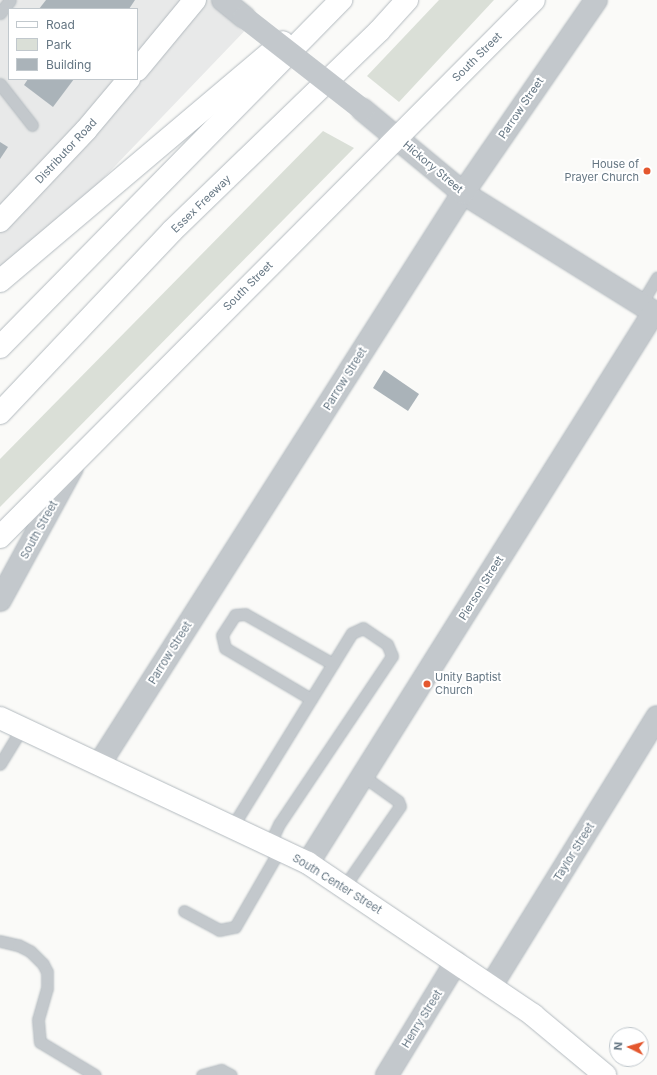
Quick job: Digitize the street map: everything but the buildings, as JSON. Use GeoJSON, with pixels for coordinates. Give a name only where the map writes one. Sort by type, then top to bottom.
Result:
{"type":"FeatureCollection","features":[{"type":"Feature","properties":{"kind":"main road"},"geometry":{"type":"LineString","coordinates":[[138,69],[195,0]]}},
{"type":"Feature","properties":{"kind":"main road"},"geometry":{"type":"LineString","coordinates":[[0,281],[222,91],[335,0]]}},
{"type":"Feature","properties":{"kind":"main road"},"geometry":{"type":"LineString","coordinates":[[0,347],[341,0]]}},
{"type":"Feature","properties":{"kind":"main road","name":"Essex Freeway"},"geometry":{"type":"LineString","coordinates":[[0,413],[172,232],[379,31],[407,0]]}},
{"type":"Feature","properties":{"kind":"main road","name":"South Street"},"geometry":{"type":"LineString","coordinates":[[76,461],[397,136],[534,0]]}},
{"type":"Feature","properties":{"kind":"main road","name":"Distributor Road"},"geometry":{"type":"LineString","coordinates":[[0,221],[86,130],[128,80]]}},
{"type":"Feature","properties":{"kind":"main road"},"geometry":{"type":"LineString","coordinates":[[0,537],[76,461]]}},
{"type":"Feature","properties":{"kind":"main road","name":"South Center Street"},"geometry":{"type":"LineString","coordinates":[[0,718],[100,763],[308,863],[533,1015],[605,1075]]}},
{"type":"Feature","properties":{"kind":"street","name":"Hickory Street"},"geometry":{"type":"LineString","coordinates":[[223,0],[397,136],[463,193],[651,310]]}},
{"type":"Feature","properties":{"kind":"street","name":"Parrow Street"},"geometry":{"type":"LineString","coordinates":[[100,763],[463,193],[596,0]]}},
{"type":"Feature","properties":{"kind":"street","name":"Pierson Street"},"geometry":{"type":"LineString","coordinates":[[308,863],[651,310]]}},
{"type":"Feature","properties":{"kind":"street","name":"South Street"},"geometry":{"type":"LineString","coordinates":[[0,600],[76,461]]}},
{"type":"Feature","properties":{"kind":"street","name":"Taylor Street"},"geometry":{"type":"LineString","coordinates":[[491,986],[657,717]]}},
{"type":"Feature","properties":{"kind":"street","name":"Henry Street"},"geometry":{"type":"LineString","coordinates":[[387,1075],[456,962]]}},
{"type":"Feature","properties":{"kind":"lane"},"geometry":{"type":"LineString","coordinates":[[0,13],[10,0]]}},
{"type":"Feature","properties":{"kind":"lane"},"geometry":{"type":"LineString","coordinates":[[0,84],[32,125]]}},
{"type":"Feature","properties":{"kind":"lane"},"geometry":{"type":"LineString","coordinates":[[651,310],[657,277]]}},
{"type":"Feature","properties":{"kind":"lane"},"geometry":{"type":"LineString","coordinates":[[311,699],[225,648],[222,635],[235,615],[245,614],[333,664]]}},
{"type":"Feature","properties":{"kind":"lane"},"geometry":{"type":"LineString","coordinates":[[184,911],[219,930],[235,927],[274,847],[279,824],[392,656],[387,644],[362,628],[352,633],[232,827]]}},
{"type":"Feature","properties":{"kind":"lane"},"geometry":{"type":"LineString","coordinates":[[0,764],[22,728]]}},
{"type":"Feature","properties":{"kind":"lane"},"geometry":{"type":"LineString","coordinates":[[344,887],[400,806],[398,801],[363,776]]}},
{"type":"Feature","properties":{"kind":"lane"},"geometry":{"type":"LineString","coordinates":[[0,941],[18,945],[30,951],[44,964],[48,972],[47,988],[38,1020],[40,1042],[95,1075]]}},
{"type":"Feature","properties":{"kind":"lane"},"geometry":{"type":"LineString","coordinates":[[202,1075],[221,1070],[231,1075]]}},
{"type":"Feature","properties":{"kind":"shaded area"},"geometry":{"type":"Polygon","coordinates":[[[0,0],[235,0],[256,19],[0,286],[0,0]]]}},
{"type":"Feature","properties":{"kind":"green space"},"geometry":{"type":"Polygon","coordinates":[[[439,0],[494,0],[399,102],[367,76],[439,0]]]}},
{"type":"Feature","properties":{"kind":"green space"},"geometry":{"type":"Polygon","coordinates":[[[323,131],[354,148],[0,507],[0,459],[323,131]]]}},
{"type":"Feature","properties":{"kind":"place","name":"House of Prayer Church"},"geometry":{"type":"Point","coordinates":[647,171]}},
{"type":"Feature","properties":{"kind":"place","name":"Unity Baptist Church"},"geometry":{"type":"Point","coordinates":[427,684]}}]}
